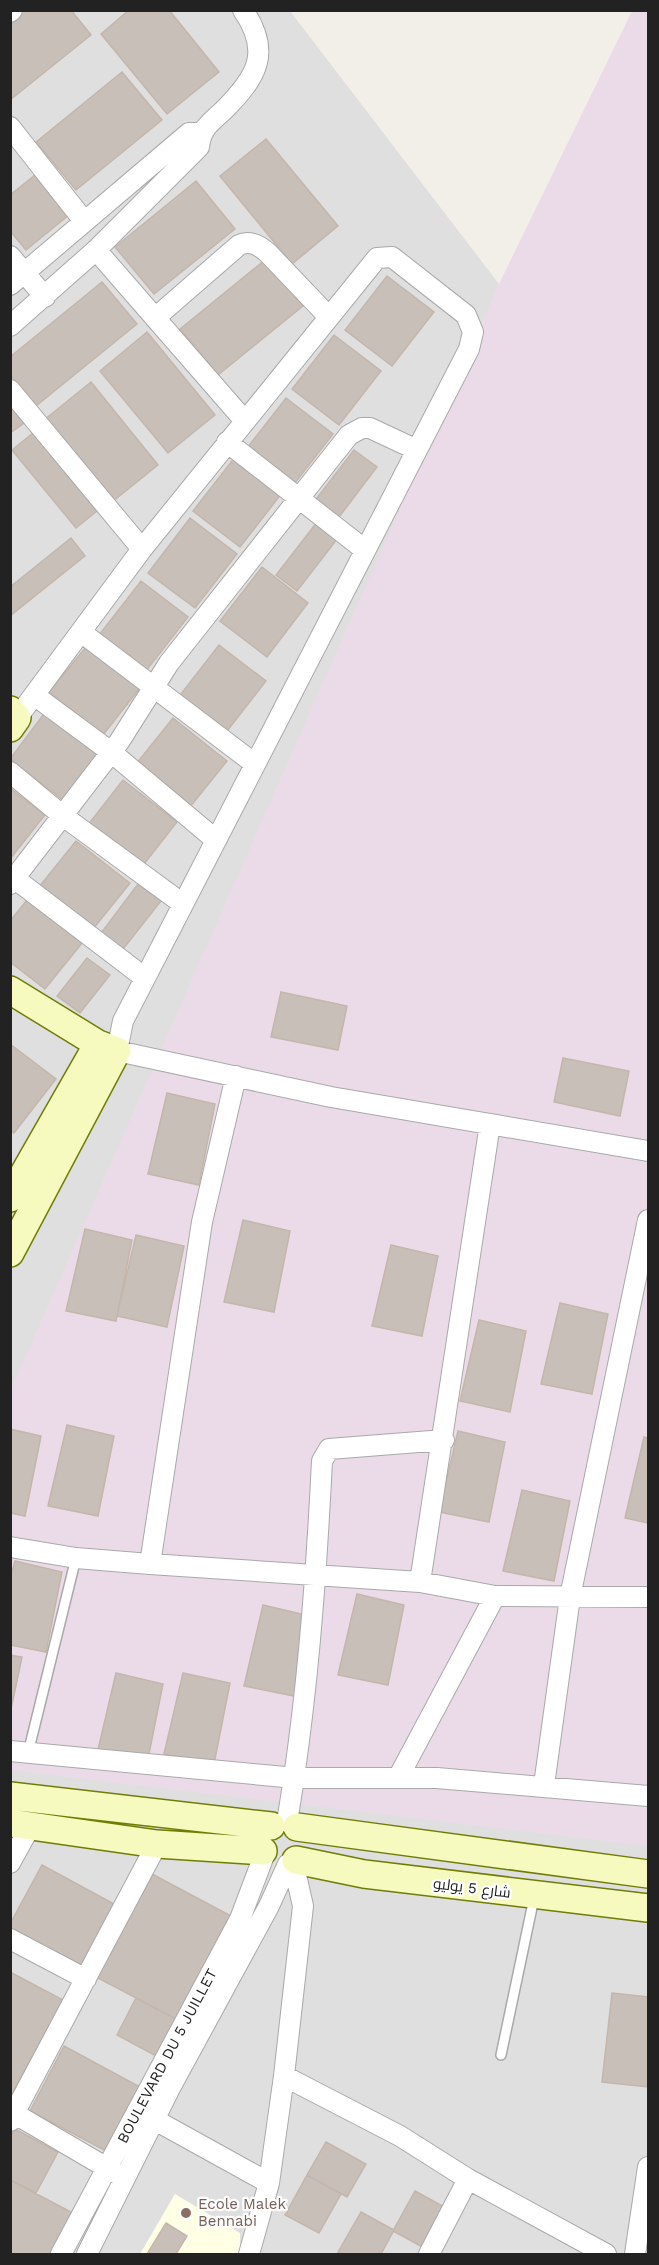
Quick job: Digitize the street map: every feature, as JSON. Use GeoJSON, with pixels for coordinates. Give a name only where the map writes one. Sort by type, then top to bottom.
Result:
{"type":"FeatureCollection","features":[{"type":"Feature","properties":{"kind":"main road"},"geometry":{"type":"LineString","coordinates":[[10,990],[108,1048]]}},
{"type":"Feature","properties":{"kind":"main road"},"geometry":{"type":"LineString","coordinates":[[10,1198],[108,1048]]}},
{"type":"Feature","properties":{"kind":"main road"},"geometry":{"type":"LineString","coordinates":[[12,1246],[108,1048]]}},
{"type":"Feature","properties":{"kind":"main road","name":"شارع 5 يوليو"},"geometry":{"type":"LineString","coordinates":[[10,1796],[283,1846],[364,1874],[648,1908]]}},
{"type":"Feature","properties":{"kind":"main road","name":"شارع 5 يوليو"},"geometry":{"type":"LineString","coordinates":[[21,1824],[157,1844],[283,1846],[648,1874]]}},
{"type":"Feature","properties":{"kind":"street"},"geometry":{"type":"LineString","coordinates":[[10,326],[96,250],[199,147],[201,133],[243,88],[259,60],[258,38],[243,10]]}},
{"type":"Feature","properties":{"kind":"street"},"geometry":{"type":"LineString","coordinates":[[10,127],[18,152],[84,221]]}},
{"type":"Feature","properties":{"kind":"street"},"geometry":{"type":"LineString","coordinates":[[17,280],[189,133],[201,133]]}},
{"type":"Feature","properties":{"kind":"street"},"geometry":{"type":"LineString","coordinates":[[155,318],[239,245],[248,243],[260,246],[268,253],[328,316]]}},
{"type":"Feature","properties":{"kind":"street"},"geometry":{"type":"LineString","coordinates":[[96,250],[244,420]]}},
{"type":"Feature","properties":{"kind":"street"},"geometry":{"type":"LineString","coordinates":[[10,256],[17,280],[45,297]]}},
{"type":"Feature","properties":{"kind":"street"},"geometry":{"type":"LineString","coordinates":[[13,719],[34,695],[142,549],[328,316],[377,258],[392,257],[468,317],[473,332],[469,349],[108,1048],[331,1096],[648,1151]]}},
{"type":"Feature","properties":{"kind":"street"},"geometry":{"type":"LineString","coordinates":[[10,390],[142,549]]}},
{"type":"Feature","properties":{"kind":"street"},"geometry":{"type":"LineString","coordinates":[[145,978],[12,879],[111,752],[169,663],[354,431],[370,428],[417,450]]}},
{"type":"Feature","properties":{"kind":"street"},"geometry":{"type":"LineString","coordinates":[[227,442],[297,500],[365,550]]}},
{"type":"Feature","properties":{"kind":"street"},"geometry":{"type":"LineString","coordinates":[[81,632],[255,764]]}},
{"type":"Feature","properties":{"kind":"street"},"geometry":{"type":"LineString","coordinates":[[34,695],[111,752],[216,840]]}},
{"type":"Feature","properties":{"kind":"street"},"geometry":{"type":"LineString","coordinates":[[10,772],[63,816],[183,904]]}},
{"type":"Feature","properties":{"kind":"street"},"geometry":{"type":"LineString","coordinates":[[150,1564],[202,1222],[236,1076]]}},
{"type":"Feature","properties":{"kind":"street"},"geometry":{"type":"LineString","coordinates":[[420,1582],[444,1440],[490,1124]]}},
{"type":"Feature","properties":{"kind":"street"},"geometry":{"type":"LineString","coordinates":[[544,1785],[570,1598],[648,1220]]}},
{"type":"Feature","properties":{"kind":"street"},"geometry":{"type":"LineString","coordinates":[[87,2254],[269,1906],[295,1778],[316,1576],[322,1461],[328,1449],[444,1440]]}},
{"type":"Feature","properties":{"kind":"street"},"geometry":{"type":"LineString","coordinates":[[10,1547],[76,1557],[150,1564],[420,1582],[495,1596],[648,1597]]}},
{"type":"Feature","properties":{"kind":"street"},"geometry":{"type":"LineString","coordinates":[[399,1776],[495,1596]]}},
{"type":"Feature","properties":{"kind":"street"},"geometry":{"type":"LineString","coordinates":[[19,1752],[295,1778],[399,1776],[544,1785],[648,1796]]}},
{"type":"Feature","properties":{"kind":"street"},"geometry":{"type":"LineString","coordinates":[[10,1863],[21,1824]]}},
{"type":"Feature","properties":{"kind":"street"},"geometry":{"type":"LineString","coordinates":[[127,2178],[12,2115],[157,1844]]}},
{"type":"Feature","properties":{"kind":"street"},"geometry":{"type":"LineString","coordinates":[[249,2254],[269,2183],[284,2076],[303,1906],[283,1846]]}},
{"type":"Feature","properties":{"kind":"street","name":"BOULEVARD DU 5 JUILLET"},"geometry":{"type":"LineString","coordinates":[[61,2254],[240,1919],[283,1846]]}},
{"type":"Feature","properties":{"kind":"street"},"geometry":{"type":"LineString","coordinates":[[10,1939],[86,1978]]}},
{"type":"Feature","properties":{"kind":"street"},"geometry":{"type":"LineString","coordinates":[[284,2076],[400,2136],[468,2179],[606,2254]]}},
{"type":"Feature","properties":{"kind":"street"},"geometry":{"type":"LineString","coordinates":[[156,2120],[269,2183]]}},
{"type":"Feature","properties":{"kind":"street"},"geometry":{"type":"LineString","coordinates":[[635,2254],[648,2167]]}},
{"type":"Feature","properties":{"kind":"street"},"geometry":{"type":"LineString","coordinates":[[429,2254],[468,2179]]}},
{"type":"Feature","properties":{"kind":"lane"},"geometry":{"type":"LineString","coordinates":[[19,1752],[76,1557]]}},
{"type":"Feature","properties":{"kind":"lane"},"geometry":{"type":"LineString","coordinates":[[501,2055],[534,1896]]}},
{"type":"Feature","properties":{"kind":"shaded area"},"geometry":{"type":"Polygon","coordinates":[[[11,11],[290,11],[499,284],[569,840],[648,855],[648,2254],[11,2254],[11,11]]]}},
{"type":"Feature","properties":{"kind":"shaded area"},"geometry":{"type":"Polygon","coordinates":[[[632,11],[648,11],[648,1846],[11,1770],[11,1390],[499,284],[632,11]]]}},
{"type":"Feature","properties":{"kind":"shaded area","name":"Ecole Malek Bennabi"},"geometry":{"type":"Polygon","coordinates":[[[175,2194],[240,2233],[240,2254],[140,2254],[175,2194]]]}},
{"type":"Feature","properties":{"kind":"building"},"geometry":{"type":"Polygon","coordinates":[[[21,10],[71,10],[91,35],[10,100],[10,19],[21,10]]]}},
{"type":"Feature","properties":{"kind":"building"},"geometry":{"type":"Polygon","coordinates":[[[129,10],[169,10],[219,72],[167,114],[101,34],[129,10]]]}},
{"type":"Feature","properties":{"kind":"building"},"geometry":{"type":"Polygon","coordinates":[[[122,72],[162,120],[76,190],[36,142],[122,72]]]}},
{"type":"Feature","properties":{"kind":"building"},"geometry":{"type":"Polygon","coordinates":[[[266,139],[338,226],[292,264],[220,176],[266,139]]]}},
{"type":"Feature","properties":{"kind":"building"},"geometry":{"type":"Polygon","coordinates":[[[35,175],[69,215],[26,250],[10,231],[10,195],[35,175]]]}},
{"type":"Feature","properties":{"kind":"building"},"geometry":{"type":"Polygon","coordinates":[[[196,181],[235,229],[154,294],[115,247],[196,181]]]}},
{"type":"Feature","properties":{"kind":"building"},"geometry":{"type":"Polygon","coordinates":[[[265,260],[303,306],[218,375],[180,329],[265,260]]]}},
{"type":"Feature","properties":{"kind":"building"},"geometry":{"type":"Polygon","coordinates":[[[387,276],[434,312],[392,366],[345,330],[387,276]]]}},
{"type":"Feature","properties":{"kind":"building"},"geometry":{"type":"Polygon","coordinates":[[[102,282],[137,324],[36,406],[10,375],[10,357],[102,282]]]}},
{"type":"Feature","properties":{"kind":"building"},"geometry":{"type":"Polygon","coordinates":[[[147,332],[215,415],[168,453],[100,371],[147,332]]]}},
{"type":"Feature","properties":{"kind":"building"},"geometry":{"type":"Polygon","coordinates":[[[334,335],[381,371],[339,425],[292,389],[334,335]]]}},
{"type":"Feature","properties":{"kind":"building"},"geometry":{"type":"Polygon","coordinates":[[[91,382],[158,465],[112,502],[44,420],[91,382]]]}},
{"type":"Feature","properties":{"kind":"building"},"geometry":{"type":"Polygon","coordinates":[[[286,398],[333,434],[291,488],[244,452],[286,398]]]}},
{"type":"Feature","properties":{"kind":"building"},"geometry":{"type":"Polygon","coordinates":[[[10,406],[24,423],[10,433],[10,406]]]}},
{"type":"Feature","properties":{"kind":"building"},"geometry":{"type":"Polygon","coordinates":[[[33,433],[97,511],[76,528],[12,450],[33,433]]]}},
{"type":"Feature","properties":{"kind":"building"},"geometry":{"type":"Polygon","coordinates":[[[354,450],[377,467],[336,521],[313,503],[354,450]]]}},
{"type":"Feature","properties":{"kind":"building"},"geometry":{"type":"Polygon","coordinates":[[[235,457],[282,493],[240,547],[193,511],[235,457]]]}},
{"type":"Feature","properties":{"kind":"building"},"geometry":{"type":"Polygon","coordinates":[[[190,518],[237,554],[195,608],[148,573],[190,518]]]}},
{"type":"Feature","properties":{"kind":"building"},"geometry":{"type":"Polygon","coordinates":[[[317,522],[338,538],[297,591],[276,575],[317,522]]]}},
{"type":"Feature","properties":{"kind":"building"},"geometry":{"type":"Polygon","coordinates":[[[71,538],[85,556],[10,616],[10,587],[71,538]]]}},
{"type":"Feature","properties":{"kind":"building"},"geometry":{"type":"Polygon","coordinates":[[[262,567],[308,603],[267,657],[220,621],[262,567]]]}},
{"type":"Feature","properties":{"kind":"building"},"geometry":{"type":"Polygon","coordinates":[[[141,581],[188,617],[146,671],[99,635],[141,581]]]}},
{"type":"Feature","properties":{"kind":"building"},"geometry":{"type":"Polygon","coordinates":[[[219,645],[266,681],[224,735],[177,699],[219,645]]]}},
{"type":"Feature","properties":{"kind":"building"},"geometry":{"type":"Polygon","coordinates":[[[86,647],[139,689],[103,735],[49,692],[86,647]]]}},
{"type":"Feature","properties":{"kind":"building"},"geometry":{"type":"Polygon","coordinates":[[[46,711],[100,754],[63,800],[10,759],[46,711]]]}},
{"type":"Feature","properties":{"kind":"building"},"geometry":{"type":"Polygon","coordinates":[[[173,718],[227,761],[190,807],[136,764],[173,718]]]}},
{"type":"Feature","properties":{"kind":"building"},"geometry":{"type":"Polygon","coordinates":[[[123,780],[177,822],[141,868],[87,826],[123,780]]]}},
{"type":"Feature","properties":{"kind":"building"},"geometry":{"type":"Polygon","coordinates":[[[10,788],[45,815],[10,859],[10,788]]]}},
{"type":"Feature","properties":{"kind":"building"},"geometry":{"type":"Polygon","coordinates":[[[76,841],[130,883],[93,929],[39,887],[76,841]]]}},
{"type":"Feature","properties":{"kind":"building"},"geometry":{"type":"Polygon","coordinates":[[[138,884],[161,901],[120,953],[98,937],[138,884]]]}},
{"type":"Feature","properties":{"kind":"building"},"geometry":{"type":"Polygon","coordinates":[[[27,900],[82,943],[45,989],[10,962],[10,921],[27,900]]]}},
{"type":"Feature","properties":{"kind":"building"},"geometry":{"type":"Polygon","coordinates":[[[87,958],[110,975],[80,1013],[57,996],[87,958]]]}},
{"type":"Feature","properties":{"kind":"building"},"geometry":{"type":"Polygon","coordinates":[[[281,992],[347,1006],[338,1050],[271,1037],[281,992]]]}},
{"type":"Feature","properties":{"kind":"building"},"geometry":{"type":"Polygon","coordinates":[[[10,1044],[56,1079],[14,1133],[10,1130],[10,1044]]]}},
{"type":"Feature","properties":{"kind":"building"},"geometry":{"type":"Polygon","coordinates":[[[563,1058],[629,1071],[620,1116],[554,1102],[563,1058]]]}},
{"type":"Feature","properties":{"kind":"building"},"geometry":{"type":"Polygon","coordinates":[[[167,1093],[215,1104],[199,1185],[148,1174],[167,1093]]]}},
{"type":"Feature","properties":{"kind":"building"},"geometry":{"type":"Polygon","coordinates":[[[243,1220],[290,1231],[274,1312],[224,1302],[243,1220]]]}},
{"type":"Feature","properties":{"kind":"building"},"geometry":{"type":"Polygon","coordinates":[[[85,1229],[132,1240],[116,1321],[66,1311],[85,1229]]]}},
{"type":"Feature","properties":{"kind":"building"},"geometry":{"type":"Polygon","coordinates":[[[136,1235],[184,1246],[167,1327],[117,1316],[136,1235]]]}},
{"type":"Feature","properties":{"kind":"building"},"geometry":{"type":"Polygon","coordinates":[[[391,1245],[438,1256],[422,1336],[372,1326],[391,1245]]]}},
{"type":"Feature","properties":{"kind":"building"},"geometry":{"type":"Polygon","coordinates":[[[560,1303],[608,1314],[592,1394],[541,1384],[560,1303]]]}},
{"type":"Feature","properties":{"kind":"building"},"geometry":{"type":"Polygon","coordinates":[[[479,1320],[526,1331],[510,1412],[460,1401],[479,1320]]]}},
{"type":"Feature","properties":{"kind":"building"},"geometry":{"type":"Polygon","coordinates":[[[67,1425],[114,1436],[98,1516],[48,1506],[67,1425]]]}},
{"type":"Feature","properties":{"kind":"building"},"geometry":{"type":"Polygon","coordinates":[[[10,1429],[41,1436],[25,1516],[10,1513],[10,1429]]]}},
{"type":"Feature","properties":{"kind":"building"},"geometry":{"type":"Polygon","coordinates":[[[458,1431],[505,1442],[489,1522],[439,1512],[458,1431]]]}},
{"type":"Feature","properties":{"kind":"building"},"geometry":{"type":"Polygon","coordinates":[[[644,1437],[648,1438],[648,1523],[625,1518],[644,1437]]]}},
{"type":"Feature","properties":{"kind":"building"},"geometry":{"type":"Polygon","coordinates":[[[522,1490],[570,1501],[554,1581],[503,1571],[522,1490]]]}},
{"type":"Feature","properties":{"kind":"building"},"geometry":{"type":"Polygon","coordinates":[[[15,1561],[62,1572],[46,1652],[10,1645],[10,1579],[15,1561]]]}},
{"type":"Feature","properties":{"kind":"building"},"geometry":{"type":"Polygon","coordinates":[[[357,1594],[404,1605],[388,1685],[338,1675],[357,1594]]]}},
{"type":"Feature","properties":{"kind":"building"},"geometry":{"type":"Polygon","coordinates":[[[263,1605],[310,1616],[294,1696],[244,1686],[263,1605]]]}},
{"type":"Feature","properties":{"kind":"building"},"geometry":{"type":"Polygon","coordinates":[[[10,1655],[22,1657],[10,1714],[10,1655]]]}},
{"type":"Feature","properties":{"kind":"building"},"geometry":{"type":"Polygon","coordinates":[[[116,1673],[163,1684],[147,1764],[97,1754],[116,1673]]]}},
{"type":"Feature","properties":{"kind":"building"},"geometry":{"type":"Polygon","coordinates":[[[183,1673],[230,1683],[214,1764],[164,1754],[183,1673]]]}},
{"type":"Feature","properties":{"kind":"building"},"geometry":{"type":"Polygon","coordinates":[[[42,1865],[116,1905],[81,1971],[10,1933],[10,1924],[42,1865]]]}},
{"type":"Feature","properties":{"kind":"building"},"geometry":{"type":"Polygon","coordinates":[[[152,1874],[233,1917],[178,2020],[96,1977],[152,1874]]]}},
{"type":"Feature","properties":{"kind":"building"},"geometry":{"type":"Polygon","coordinates":[[[10,1972],[63,2000],[10,2098],[10,1972]]]}},
{"type":"Feature","properties":{"kind":"building"},"geometry":{"type":"Polygon","coordinates":[[[612,1993],[648,1997],[648,2087],[602,2082],[612,1993]]]}},
{"type":"Feature","properties":{"kind":"building"},"geometry":{"type":"Polygon","coordinates":[[[136,1998],[178,2020],[158,2057],[117,2035],[136,1998]]]}},
{"type":"Feature","properties":{"kind":"building"},"geometry":{"type":"Polygon","coordinates":[[[64,2046],[140,2087],[106,2151],[30,2111],[64,2046]]]}},
{"type":"Feature","properties":{"kind":"building"},"geometry":{"type":"Polygon","coordinates":[[[15,2129],[58,2152],[36,2193],[10,2180],[10,2138],[15,2129]]]}},
{"type":"Feature","properties":{"kind":"building"},"geometry":{"type":"Polygon","coordinates":[[[326,2142],[366,2164],[347,2197],[307,2175],[326,2142]]]}},
{"type":"Feature","properties":{"kind":"building"},"geometry":{"type":"Polygon","coordinates":[[[307,2175],[341,2194],[319,2233],[285,2215],[307,2175]]]}},
{"type":"Feature","properties":{"kind":"building"},"geometry":{"type":"Polygon","coordinates":[[[10,2180],[73,2213],[50,2254],[10,2254],[10,2180]]]}},
{"type":"Feature","properties":{"kind":"building"},"geometry":{"type":"Polygon","coordinates":[[[415,2191],[448,2209],[426,2249],[393,2231],[415,2191]]]}},
{"type":"Feature","properties":{"kind":"building"},"geometry":{"type":"Polygon","coordinates":[[[361,2212],[394,2230],[381,2254],[338,2252],[361,2212]]]}},
{"type":"Feature","properties":{"kind":"building"},"geometry":{"type":"Polygon","coordinates":[[[166,2223],[187,2236],[176,2254],[147,2254],[166,2223]]]}},
{"type":"Feature","properties":{"kind":"place","name":"Ecole Malek Bennabi"},"geometry":{"type":"Point","coordinates":[186,2213]}}]}
